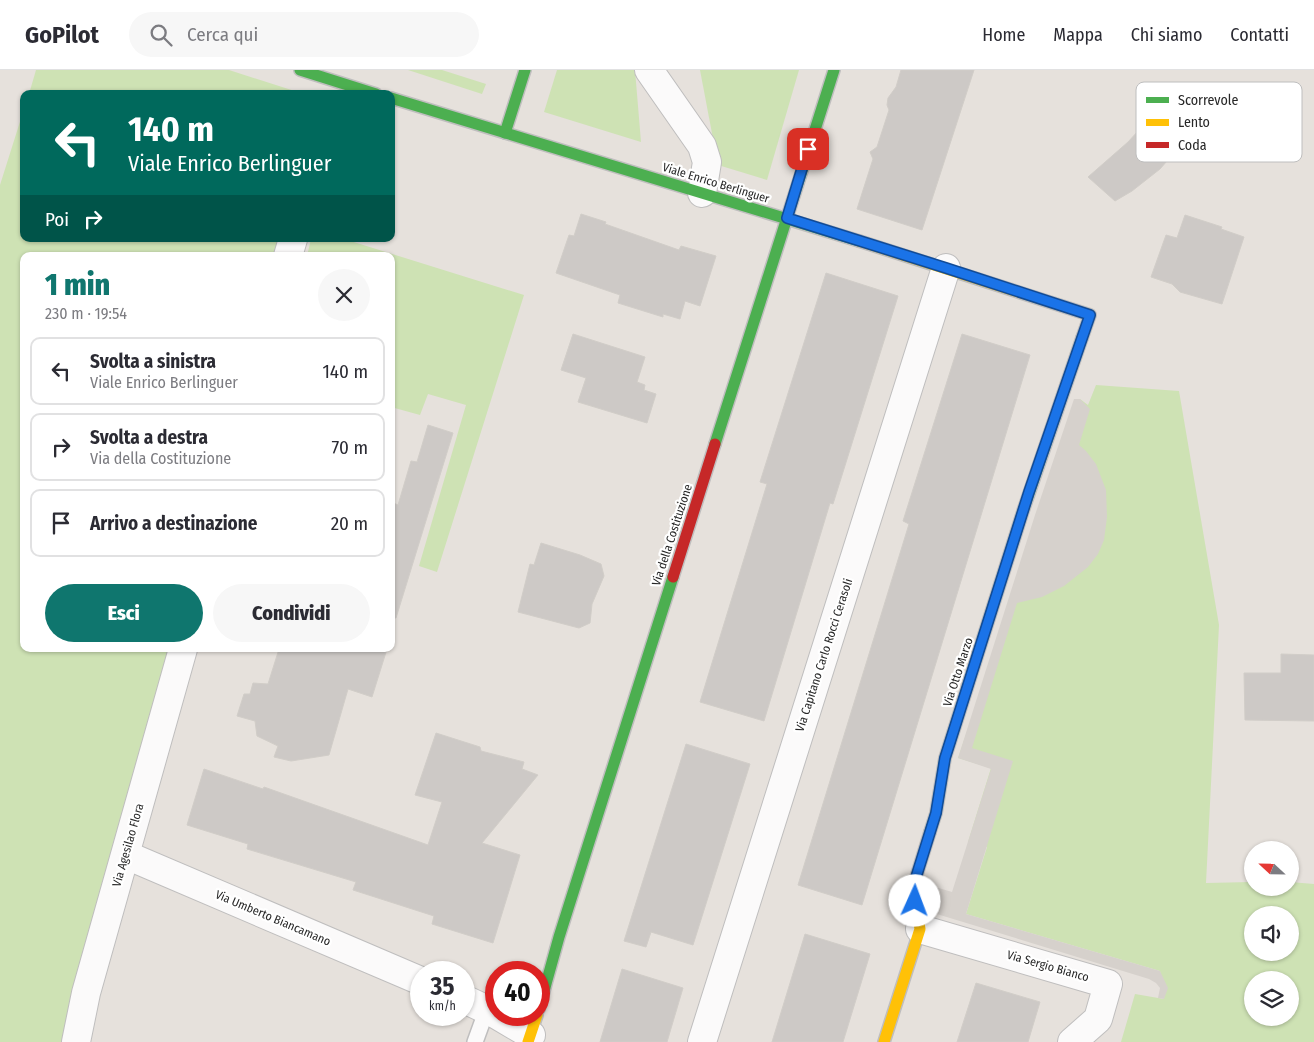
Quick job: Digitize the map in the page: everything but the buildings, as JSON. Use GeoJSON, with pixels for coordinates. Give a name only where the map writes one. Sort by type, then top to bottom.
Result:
{"type":"FeatureCollection","features":[{"type":"Feature","properties":{"kind":"street"},"geometry":{"type":"LineString","coordinates":[[300,70],[333,88],[347,90]]}},
{"type":"Feature","properties":{"kind":"street"},"geometry":{"type":"LineString","coordinates":[[505,133],[525,70]]}},
{"type":"Feature","properties":{"kind":"street"},"geometry":{"type":"LineString","coordinates":[[649,70],[702,146],[707,162],[702,193]]}},
{"type":"Feature","properties":{"kind":"street","name":"Via della Costituzione"},"geometry":{"type":"LineString","coordinates":[[550,970],[834,70]]}},
{"type":"Feature","properties":{"kind":"street","name":"Viale Enrico Berlinguer"},"geometry":{"type":"LineString","coordinates":[[395,99],[787,218],[1090,315]]}},
{"type":"Feature","properties":{"kind":"street","name":"Via Capitano Carlo Rocci Cerasoli"},"geometry":{"type":"LineString","coordinates":[[702,1042],[946,268]]}},
{"type":"Feature","properties":{"kind":"street","name":"Via Otto Marzo"},"geometry":{"type":"LineString","coordinates":[[884,1042],[920,929],[913,887],[936,813],[945,758],[1029,492],[1090,315]]}},
{"type":"Feature","properties":{"kind":"street","name":"Via Agesilao Flora"},"geometry":{"type":"LineString","coordinates":[[76,1042],[86,993],[182,652]]}},
{"type":"Feature","properties":{"kind":"street","name":"Via Umberto Biancamano"},"geometry":{"type":"LineString","coordinates":[[126,855],[410,976]]}},
{"type":"Feature","properties":{"kind":"street","name":"Via Sergio Bianco"},"geometry":{"type":"LineString","coordinates":[[920,929],[1108,984],[1098,1019],[1072,1042]]}},
{"type":"Feature","properties":{"kind":"lane"},"geometry":{"type":"LineString","coordinates":[[475,1042],[485,1012]]}},
{"type":"Feature","properties":{"kind":"green space"},"geometry":{"type":"Polygon","coordinates":[[[36,70],[229,70],[292,90],[30,90],[36,70]]]}},
{"type":"Feature","properties":{"kind":"green space"},"geometry":{"type":"Polygon","coordinates":[[[408,70],[442,70],[486,84],[482,94],[408,70]]]}},
{"type":"Feature","properties":{"kind":"green space"},"geometry":{"type":"Polygon","coordinates":[[[557,70],[635,70],[641,142],[544,112],[557,70]]]}},
{"type":"Feature","properties":{"kind":"green space"},"geometry":{"type":"Polygon","coordinates":[[[700,70],[799,70],[767,180],[718,165],[700,70]]]}},
{"type":"Feature","properties":{"kind":"green space"},"geometry":{"type":"Polygon","coordinates":[[[20,122],[20,242],[280,242],[277,252],[20,252],[20,652],[170,652],[64,1042],[0,1042],[0,185],[20,122]]]}},
{"type":"Feature","properties":{"kind":"green space"},"geometry":{"type":"Polygon","coordinates":[[[310,242],[354,242],[386,252],[308,252],[310,242]]]}},
{"type":"Feature","properties":{"kind":"green space"},"geometry":{"type":"Polygon","coordinates":[[[395,255],[524,295],[437,572],[419,566],[466,405],[428,394],[420,415],[395,408],[395,255]]]}},
{"type":"Feature","properties":{"kind":"green space"},"geometry":{"type":"Polygon","coordinates":[[[1096,385],[1179,391],[1219,625],[1206,883],[1244,882],[1244,896],[1299,896],[1299,883],[1314,884],[1314,1042],[1121,1042],[1135,994],[1164,999],[1160,971],[966,914],[987,847],[968,842],[991,768],[958,758],[1080,399],[1088,405],[1096,385]]]}},
{"type":"Feature","properties":{"kind":"shaded area"},"geometry":{"type":"Polygon","coordinates":[[[1074,399],[1080,399],[1090,409],[1079,445],[1096,464],[1106,490],[1107,517],[1104,540],[1098,554],[1088,567],[1064,586],[1042,597],[1017,603],[972,748],[1013,761],[966,914],[1160,971],[1168,988],[1164,999],[1158,998],[1160,988],[1149,979],[927,911],[932,886],[952,892],[991,769],[958,758],[1074,399]]]}},
{"type":"Feature","properties":{"kind":"traffic: fast"},"geometry":{"type":"LineString","coordinates":[[300,70],[363,90]]}},
{"type":"Feature","properties":{"kind":"traffic: fast"},"geometry":{"type":"LineString","coordinates":[[505,133],[525,70]]}},
{"type":"Feature","properties":{"kind":"traffic: fast"},"geometry":{"type":"LineString","coordinates":[[715,444],[834,70]]}},
{"type":"Feature","properties":{"kind":"traffic: fast"},"geometry":{"type":"LineString","coordinates":[[395,99],[859,241]]}},
{"type":"Feature","properties":{"kind":"traffic: fast"},"geometry":{"type":"LineString","coordinates":[[930,832],[936,813],[945,758],[1023,511],[1082,338]]}},
{"type":"Feature","properties":{"kind":"traffic: fast"},"geometry":{"type":"LineString","coordinates":[[550,969],[673,577]]}},
{"type":"Feature","properties":{"kind":"traffic: slow"},"geometry":{"type":"LineString","coordinates":[[859,241],[1090,315],[1082,338]]}},
{"type":"Feature","properties":{"kind":"traffic: slow"},"geometry":{"type":"LineString","coordinates":[[884,1042],[920,929],[913,887],[930,832]]}},
{"type":"Feature","properties":{"kind":"traffic: slow"},"geometry":{"type":"LineString","coordinates":[[528,1042],[533,1026]]}},
{"type":"Feature","properties":{"kind":"traffic: jam"},"geometry":{"type":"LineString","coordinates":[[673,577],[715,444]]}},
{"type":"Feature","properties":{"kind":"route"},"geometry":{"type":"LineString","coordinates":[[808,149],[787,218],[1090,315],[1029,492],[945,758],[936,813],[913,887],[915,901]]}}]}
